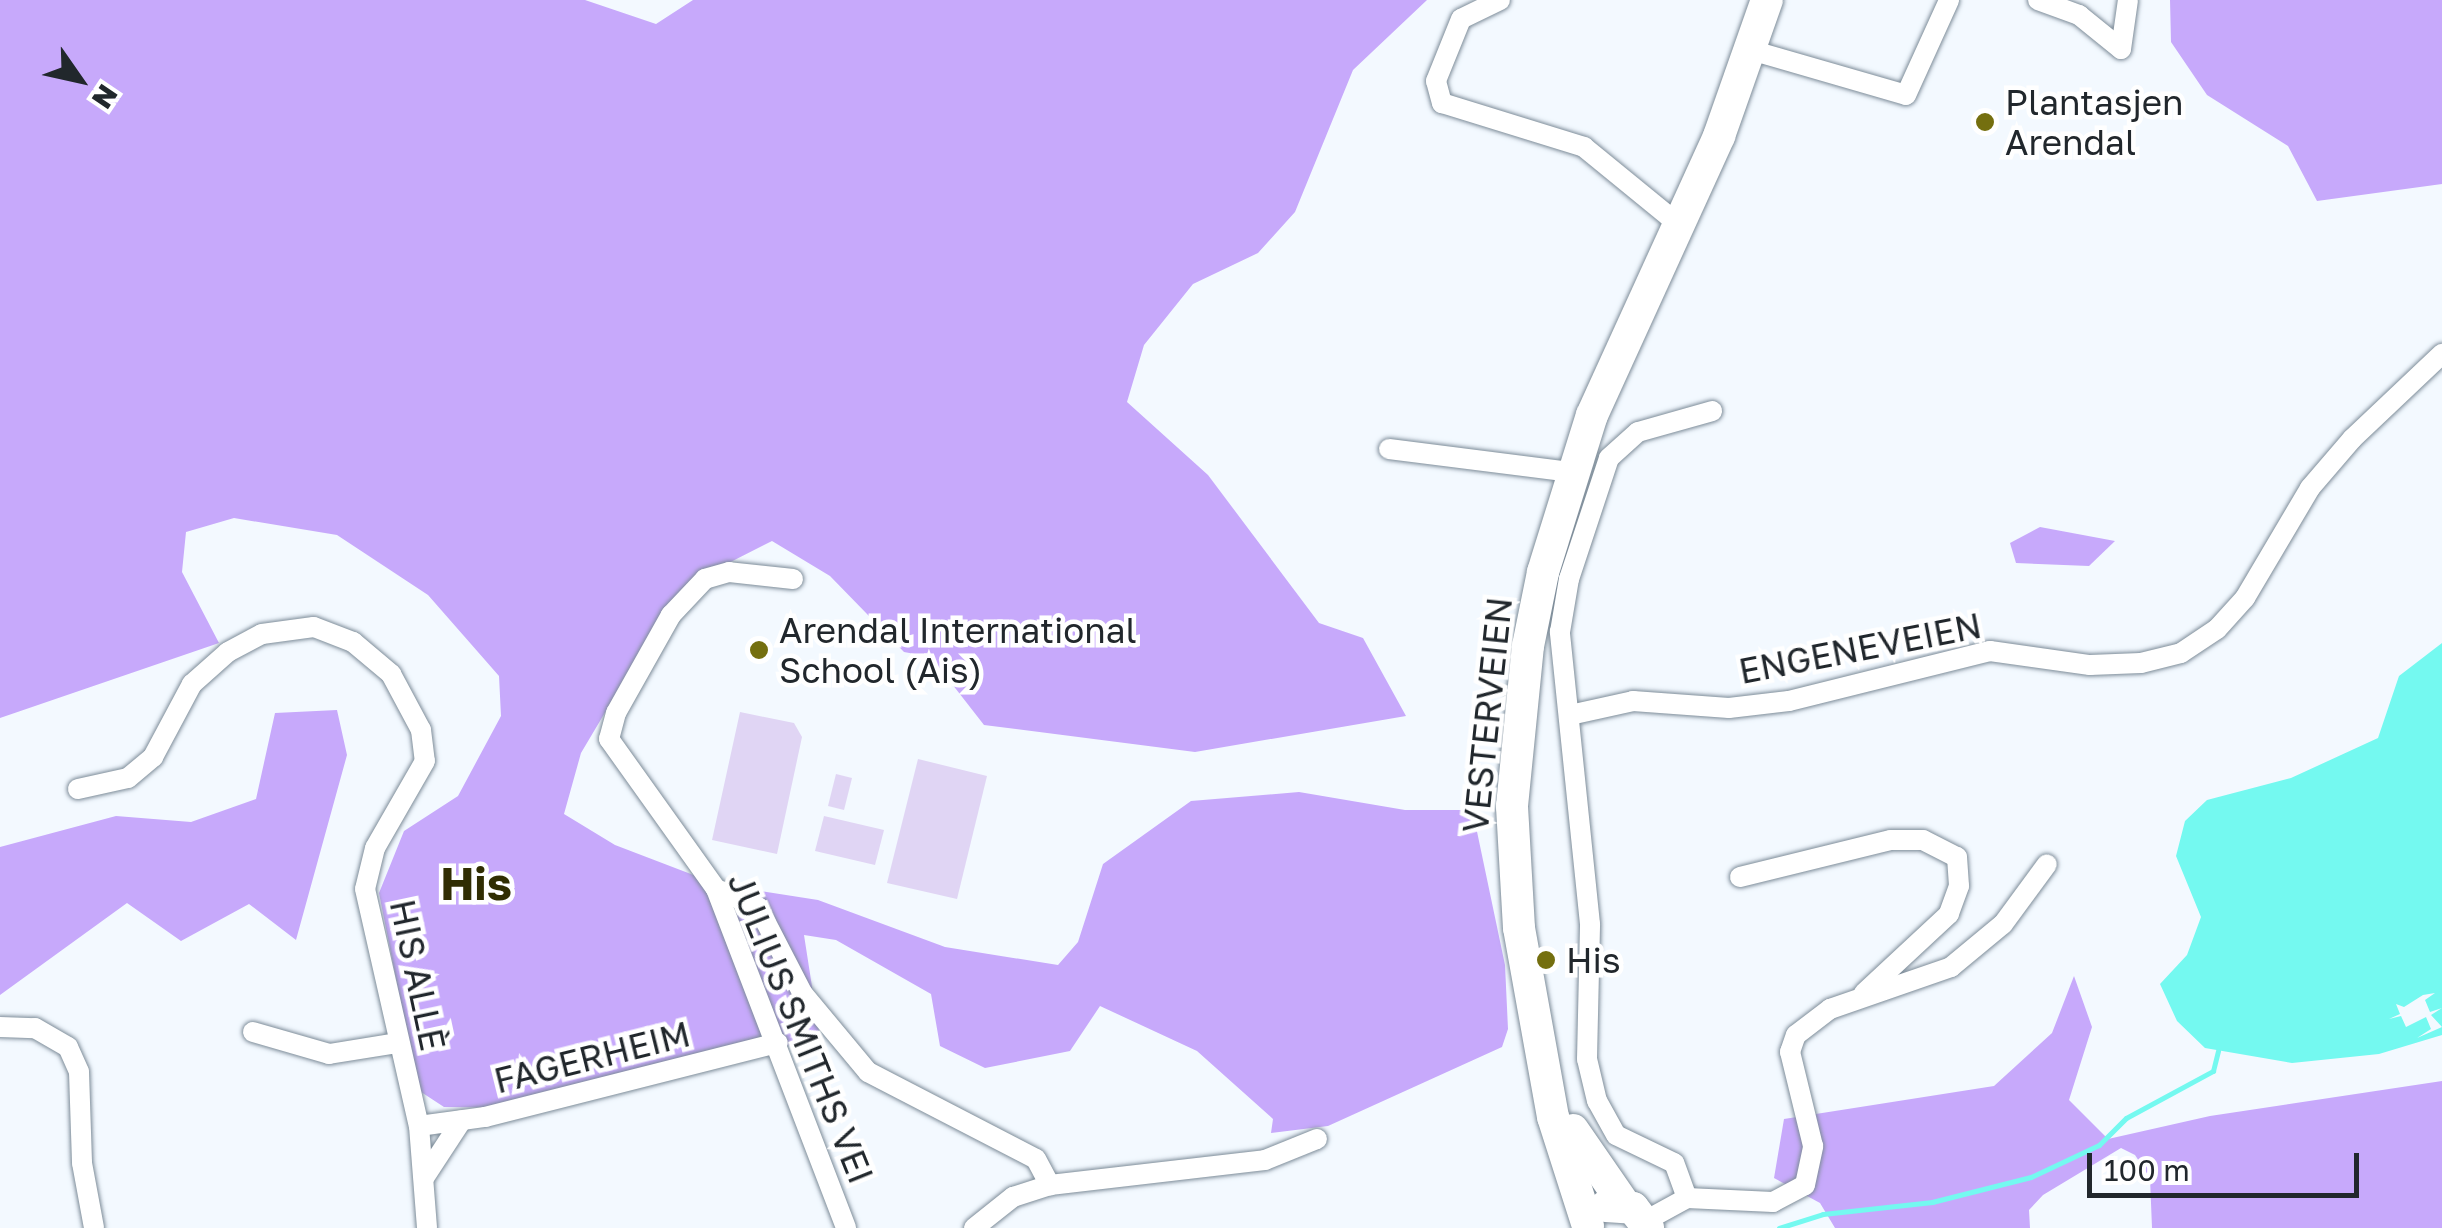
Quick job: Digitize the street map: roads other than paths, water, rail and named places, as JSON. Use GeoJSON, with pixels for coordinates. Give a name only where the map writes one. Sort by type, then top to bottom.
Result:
{"type":"FeatureCollection","features":[{"type":"Feature","properties":{"kind":"main road","name":"VESTERVEIEN"},"geometry":{"type":"LineString","coordinates":[[1587,1227],[1552,1117],[1550,1087],[1518,928],[1512,806],[1528,646],[1572,472],[1612,364],[1754,51],[1767,0]]}},
{"type":"Feature","properties":{"kind":"main road","name":"VESTERVEIEN"},"geometry":{"type":"LineString","coordinates":[[1550,1087],[1588,1159],[1639,1218]]}},
{"type":"Feature","properties":{"kind":"main road"},"geometry":{"type":"LineString","coordinates":[[1587,1227],[1598,1211],[1639,1218]]}},
{"type":"Feature","properties":{"kind":"street"},"geometry":{"type":"LineString","coordinates":[[1500,0],[1461,19],[1436,82],[1442,103],[1584,147],[1678,224]]}},
{"type":"Feature","properties":{"kind":"street"},"geometry":{"type":"LineString","coordinates":[[1754,51],[1906,95],[1948,0]]}},
{"type":"Feature","properties":{"kind":"street"},"geometry":{"type":"LineString","coordinates":[[2038,0],[2079,15],[2120,49],[2128,0]]}},
{"type":"Feature","properties":{"kind":"street","name":"ENGENEVEIEN"},"geometry":{"type":"LineString","coordinates":[[1570,715],[1633,701],[1729,708],[1788,701],[1990,652],[2090,665],[2142,664],[2181,653],[2218,629],[2244,598],[2310,488],[2352,439],[2442,354]]}},
{"type":"Feature","properties":{"kind":"street"},"geometry":{"type":"LineString","coordinates":[[1687,1198],[1674,1163],[1616,1135],[1596,1101],[1587,1059],[1590,924],[1560,632],[1569,579],[1609,458],[1638,432],[1712,412]]}},
{"type":"Feature","properties":{"kind":"street"},"geometry":{"type":"LineString","coordinates":[[1389,449],[1572,472]]}},
{"type":"Feature","properties":{"kind":"street","name":"JULIUS SMITHS VEI"},"geometry":{"type":"LineString","coordinates":[[793,578],[743,572],[705,579],[671,615],[610,726],[609,739],[716,889],[846,1228]]}},
{"type":"Feature","properties":{"kind":"street","name":"HIS ALLÈ"},"geometry":{"type":"LineString","coordinates":[[78,790],[128,778],[153,756],[192,684],[228,652],[262,634],[314,627],[353,642],[390,674],[420,730],[424,761],[375,848],[365,888],[419,1126],[426,1228]]}},
{"type":"Feature","properties":{"kind":"street"},"geometry":{"type":"LineString","coordinates":[[1740,876],[1891,840],[1923,840],[1957,857],[1959,886],[1949,914],[1855,1001]]}},
{"type":"Feature","properties":{"kind":"street"},"geometry":{"type":"LineString","coordinates":[[1639,1218],[1687,1198],[1773,1202],[1806,1186],[1813,1146],[1790,1052],[1808,1021],[1951,967],[2003,924],[2047,864]]}},
{"type":"Feature","properties":{"kind":"street"},"geometry":{"type":"LineString","coordinates":[[716,889],[758,907],[803,994],[868,1072],[1036,1159],[1050,1185]]}},
{"type":"Feature","properties":{"kind":"street"},"geometry":{"type":"LineString","coordinates":[[0,1028],[35,1028],[68,1047],[79,1072],[82,1162],[94,1228]]}},
{"type":"Feature","properties":{"kind":"street"},"geometry":{"type":"LineString","coordinates":[[254,1032],[329,1054],[398,1043]]}},
{"type":"Feature","properties":{"kind":"street","name":"FAGERHEIM"},"geometry":{"type":"LineString","coordinates":[[419,1126],[462,1120],[778,1043]]}},
{"type":"Feature","properties":{"kind":"street"},"geometry":{"type":"LineString","coordinates":[[424,1178],[462,1120]]}},
{"type":"Feature","properties":{"kind":"street"},"geometry":{"type":"LineString","coordinates":[[974,1228],[1013,1197],[1050,1185],[1265,1160],[1318,1140]]}},
{"type":"Feature","properties":{"kind":"waterway"},"geometry":{"type":"LineString","coordinates":[[1779,1228],[1823,1214],[1932,1202],[2031,1177],[2099,1145],[2126,1118],[2213,1071],[2218,1051]]}},
{"type":"Feature","properties":{"kind":"place","name":"Plantasjen Arendal"},"geometry":{"type":"Point","coordinates":[1985,122]}},
{"type":"Feature","properties":{"kind":"place","name":"Arendal International School (Ais)"},"geometry":{"type":"Point","coordinates":[759,650]}},
{"type":"Feature","properties":{"kind":"place","name":"His"},"geometry":{"type":"Point","coordinates":[1546,960]}},
{"type":"Feature","properties":{"kind":"district","name":"His"},"geometry":{"type":"Point","coordinates":[476,884]}}]}
